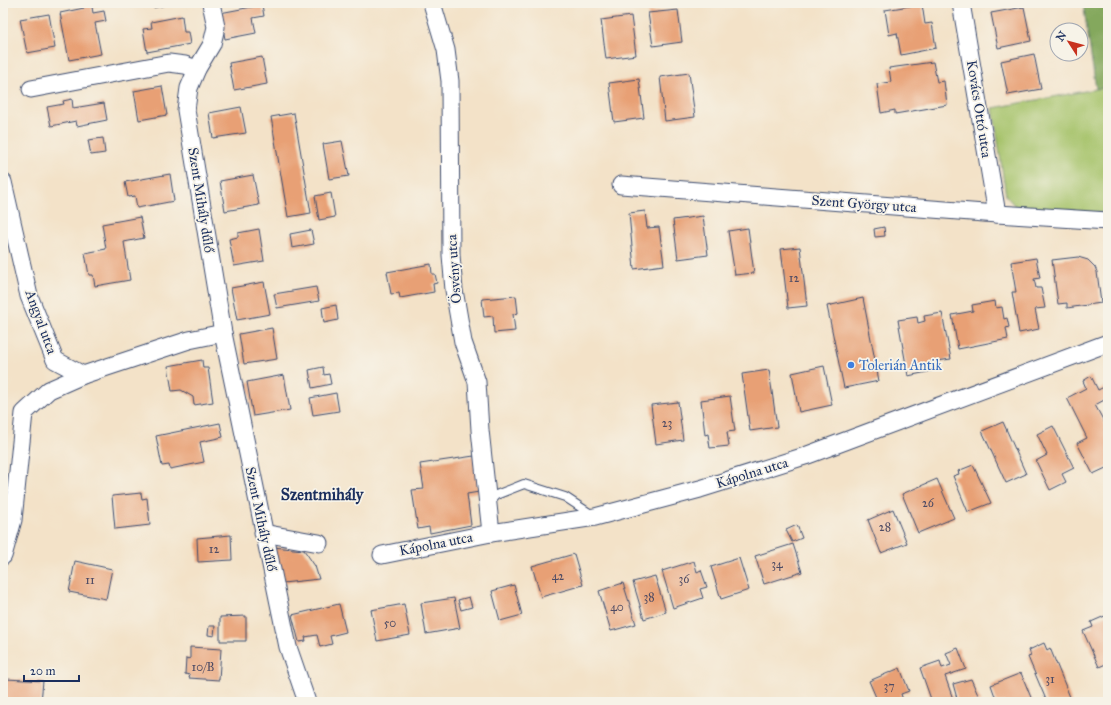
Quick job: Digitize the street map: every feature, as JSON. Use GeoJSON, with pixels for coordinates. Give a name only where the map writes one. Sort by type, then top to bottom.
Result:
{"type":"FeatureCollection","features":[{"type":"Feature","properties":{"kind":"street","name":"Szent Mihály dűlő"},"geometry":{"type":"LineString","coordinates":[[211,3],[216,27],[212,44],[197,69],[189,88],[186,110],[223,333],[263,533],[288,647],[306,702]]}},
{"type":"Feature","properties":{"kind":"street","name":"Ösvény utca"},"geometry":{"type":"LineString","coordinates":[[432,3],[446,50],[450,81],[451,255],[454,290],[463,342],[477,382],[480,430],[491,533]]}},
{"type":"Feature","properties":{"kind":"street","name":"Kovács Ottó utca"},"geometry":{"type":"LineString","coordinates":[[961,3],[997,214]]}},
{"type":"Feature","properties":{"kind":"street"},"geometry":{"type":"LineString","coordinates":[[31,89],[170,64],[185,64],[197,69]]}},
{"type":"Feature","properties":{"kind":"street","name":"Angyal utca"},"geometry":{"type":"LineString","coordinates":[[3,182],[29,296],[55,360],[83,375]]}},
{"type":"Feature","properties":{"kind":"street","name":"Szent György utca"},"geometry":{"type":"LineString","coordinates":[[621,185],[997,214],[1108,221]]}},
{"type":"Feature","properties":{"kind":"street"},"geometry":{"type":"LineString","coordinates":[[3,556],[13,520],[24,413],[49,390],[83,375],[189,340],[223,333]]}},
{"type":"Feature","properties":{"kind":"street","name":"Kápolna utca"},"geometry":{"type":"LineString","coordinates":[[382,555],[491,533],[595,516],[700,489],[805,456],[1108,343]]}},
{"type":"Feature","properties":{"kind":"street"},"geometry":{"type":"LineString","coordinates":[[263,533],[319,543]]}},
{"type":"Feature","properties":{"kind":"lane"},"geometry":{"type":"LineString","coordinates":[[487,504],[496,495],[524,484],[565,497],[595,516]]}},
{"type":"Feature","properties":{"kind":"green space"},"geometry":{"type":"Polygon","coordinates":[[[1083,3],[1108,3],[1108,87],[1096,89],[1089,43],[1089,22],[1086,22],[1083,3]]]}},
{"type":"Feature","properties":{"kind":"green space"},"geometry":{"type":"Polygon","coordinates":[[[1108,81],[1108,213],[1015,206],[1006,196],[993,108],[1096,89],[1108,81]]]}},
{"type":"Feature","properties":{"kind":"building"},"geometry":{"type":"Polygon","coordinates":[[[83,3],[109,3],[92,7],[93,13],[104,11],[106,21],[95,23],[101,54],[69,60],[60,13],[84,8],[83,3]]]}},
{"type":"Feature","properties":{"kind":"building"},"geometry":{"type":"Polygon","coordinates":[[[153,3],[165,3],[166,5],[153,8],[153,3]]]}},
{"type":"Feature","properties":{"kind":"building"},"geometry":{"type":"Polygon","coordinates":[[[922,4],[925,24],[932,23],[936,48],[901,55],[897,33],[889,35],[885,10],[922,4]]]}},
{"type":"Feature","properties":{"kind":"building"},"geometry":{"type":"Polygon","coordinates":[[[262,5],[264,16],[253,18],[256,33],[225,39],[220,13],[262,5]]]}},
{"type":"Feature","properties":{"kind":"building"},"geometry":{"type":"Polygon","coordinates":[[[1024,7],[1031,41],[998,48],[991,13],[1024,7]]]}},
{"type":"Feature","properties":{"kind":"building"},"geometry":{"type":"Polygon","coordinates":[[[678,10],[682,42],[653,46],[648,13],[678,10]]]}},
{"type":"Feature","properties":{"kind":"building"},"geometry":{"type":"Polygon","coordinates":[[[49,14],[55,48],[27,53],[20,19],[49,14]]]}},
{"type":"Feature","properties":{"kind":"building"},"geometry":{"type":"Polygon","coordinates":[[[182,16],[184,32],[188,32],[190,44],[147,52],[143,29],[152,28],[151,22],[182,16]]]}},
{"type":"Feature","properties":{"kind":"building"},"geometry":{"type":"Polygon","coordinates":[[[631,16],[636,55],[606,59],[601,20],[631,16]]]}},
{"type":"Feature","properties":{"kind":"building"},"geometry":{"type":"Polygon","coordinates":[[[1034,54],[1041,89],[1008,95],[1001,61],[1034,54]]]}},
{"type":"Feature","properties":{"kind":"building"},"geometry":{"type":"Polygon","coordinates":[[[262,57],[267,84],[234,90],[229,63],[262,57]]]}},
{"type":"Feature","properties":{"kind":"building"},"geometry":{"type":"Polygon","coordinates":[[[933,62],[937,82],[944,81],[947,105],[895,114],[895,110],[881,113],[877,84],[891,82],[889,68],[933,62]]]}},
{"type":"Feature","properties":{"kind":"building"},"geometry":{"type":"Polygon","coordinates":[[[689,73],[695,117],[665,121],[660,77],[689,73]]]}},
{"type":"Feature","properties":{"kind":"building"},"geometry":{"type":"Polygon","coordinates":[[[639,79],[644,118],[614,122],[609,83],[639,79]]]}},
{"type":"Feature","properties":{"kind":"building"},"geometry":{"type":"Polygon","coordinates":[[[162,86],[167,115],[139,120],[134,91],[162,86]]]}},
{"type":"Feature","properties":{"kind":"building"},"geometry":{"type":"Polygon","coordinates":[[[72,99],[73,108],[104,103],[107,120],[77,126],[76,121],[51,126],[47,107],[64,104],[63,101],[72,99]]]}},
{"type":"Feature","properties":{"kind":"building"},"geometry":{"type":"Polygon","coordinates":[[[241,107],[246,133],[213,138],[209,113],[241,107]]]}},
{"type":"Feature","properties":{"kind":"building"},"geometry":{"type":"Polygon","coordinates":[[[294,113],[311,213],[288,217],[271,117],[294,113]]]}},
{"type":"Feature","properties":{"kind":"building"},"geometry":{"type":"Polygon","coordinates":[[[103,138],[105,153],[91,155],[88,140],[103,138]]]}},
{"type":"Feature","properties":{"kind":"building"},"geometry":{"type":"Polygon","coordinates":[[[342,141],[349,176],[329,179],[323,144],[342,141]]]}},
{"type":"Feature","properties":{"kind":"building"},"geometry":{"type":"Polygon","coordinates":[[[170,174],[174,201],[137,208],[135,196],[128,197],[125,182],[170,174]]]}},
{"type":"Feature","properties":{"kind":"building"},"geometry":{"type":"Polygon","coordinates":[[[253,175],[259,205],[225,211],[220,181],[253,175]]]}},
{"type":"Feature","properties":{"kind":"building"},"geometry":{"type":"Polygon","coordinates":[[[331,193],[335,217],[319,220],[315,196],[331,193]]]}},
{"type":"Feature","properties":{"kind":"building"},"geometry":{"type":"Polygon","coordinates":[[[645,211],[647,228],[659,227],[664,265],[634,269],[629,213],[645,211]]]}},
{"type":"Feature","properties":{"kind":"building"},"geometry":{"type":"Polygon","coordinates":[[[703,216],[708,255],[678,259],[673,220],[703,216]]]}},
{"type":"Feature","properties":{"kind":"building"},"geometry":{"type":"Polygon","coordinates":[[[140,217],[144,238],[124,242],[130,280],[95,286],[93,275],[89,275],[85,253],[106,249],[102,224],[140,217]]]}},
{"type":"Feature","properties":{"kind":"building"},"geometry":{"type":"Polygon","coordinates":[[[884,227],[885,236],[875,237],[874,229],[884,227]]]}},
{"type":"Feature","properties":{"kind":"building"},"geometry":{"type":"Polygon","coordinates":[[[748,228],[754,273],[735,275],[728,231],[748,228]]]}},
{"type":"Feature","properties":{"kind":"building"},"geometry":{"type":"Polygon","coordinates":[[[259,229],[264,261],[234,266],[229,239],[238,237],[238,233],[259,229]]]}},
{"type":"Feature","properties":{"kind":"building"},"geometry":{"type":"Polygon","coordinates":[[[311,230],[314,244],[292,248],[290,234],[311,230]]]}},
{"type":"Feature","properties":{"kind":"building"},"geometry":{"type":"Polygon","coordinates":[[[800,247],[807,306],[788,308],[781,249],[800,247]]]}},
{"type":"Feature","properties":{"kind":"building"},"geometry":{"type":"Polygon","coordinates":[[[1078,257],[1088,260],[1095,267],[1101,303],[1067,308],[1067,303],[1058,304],[1052,260],[1078,257]]]}},
{"type":"Feature","properties":{"kind":"building"},"geometry":{"type":"Polygon","coordinates":[[[1036,258],[1040,278],[1034,279],[1036,288],[1041,288],[1045,308],[1035,309],[1039,329],[1019,333],[1012,292],[1016,292],[1011,262],[1036,258]]]}},
{"type":"Feature","properties":{"kind":"building"},"geometry":{"type":"Polygon","coordinates":[[[431,264],[432,274],[435,274],[437,283],[433,284],[434,292],[400,298],[399,293],[391,294],[387,272],[431,264]]]}},
{"type":"Feature","properties":{"kind":"building"},"geometry":{"type":"Polygon","coordinates":[[[264,282],[270,314],[237,320],[231,288],[264,282]]]}},
{"type":"Feature","properties":{"kind":"building"},"geometry":{"type":"Polygon","coordinates":[[[316,287],[319,301],[277,308],[274,294],[316,287]]]}},
{"type":"Feature","properties":{"kind":"building"},"geometry":{"type":"Polygon","coordinates":[[[516,296],[518,313],[513,314],[515,331],[494,333],[493,316],[484,317],[482,299],[516,296]]]}},
{"type":"Feature","properties":{"kind":"building"},"geometry":{"type":"Polygon","coordinates":[[[863,298],[879,381],[844,388],[827,306],[863,298]]]}},
{"type":"Feature","properties":{"kind":"building"},"geometry":{"type":"Polygon","coordinates":[[[995,301],[996,308],[1002,307],[1004,319],[1007,318],[1009,327],[1006,328],[1008,339],[958,349],[952,315],[973,311],[972,305],[995,301]]]}},
{"type":"Feature","properties":{"kind":"building"},"geometry":{"type":"Polygon","coordinates":[[[336,305],[338,320],[324,323],[322,308],[336,305]]]}},
{"type":"Feature","properties":{"kind":"building"},"geometry":{"type":"Polygon","coordinates":[[[942,313],[951,359],[930,362],[932,371],[908,376],[898,320],[917,317],[918,323],[925,321],[924,316],[942,313]]]}},
{"type":"Feature","properties":{"kind":"building"},"geometry":{"type":"Polygon","coordinates":[[[272,328],[277,359],[244,364],[239,334],[272,328]]]}},
{"type":"Feature","properties":{"kind":"building"},"geometry":{"type":"Polygon","coordinates":[[[202,360],[203,368],[208,368],[213,402],[194,405],[193,397],[181,390],[172,391],[168,366],[202,360]]]}},
{"type":"Feature","properties":{"kind":"building"},"geometry":{"type":"Polygon","coordinates":[[[824,366],[832,405],[799,412],[792,373],[824,366]]]}},
{"type":"Feature","properties":{"kind":"building"},"geometry":{"type":"Polygon","coordinates":[[[323,367],[324,375],[329,374],[331,384],[312,388],[309,370],[323,367]]]}},
{"type":"Feature","properties":{"kind":"building"},"geometry":{"type":"Polygon","coordinates":[[[769,370],[777,427],[750,431],[742,374],[769,370]]]}},
{"type":"Feature","properties":{"kind":"building"},"geometry":{"type":"Polygon","coordinates":[[[284,375],[290,410],[253,416],[247,382],[284,375]]]}},
{"type":"Feature","properties":{"kind":"building"},"geometry":{"type":"Polygon","coordinates":[[[1091,376],[1098,390],[1108,385],[1108,398],[1095,405],[1107,427],[1104,429],[1108,437],[1108,467],[1093,474],[1077,443],[1087,438],[1067,398],[1086,388],[1083,381],[1091,376]]]}},
{"type":"Feature","properties":{"kind":"building"},"geometry":{"type":"Polygon","coordinates":[[[336,393],[339,411],[313,415],[310,398],[336,393]]]}},
{"type":"Feature","properties":{"kind":"building"},"geometry":{"type":"Polygon","coordinates":[[[730,396],[735,431],[727,432],[729,446],[710,448],[708,434],[705,435],[701,400],[730,396]]]}},
{"type":"Feature","properties":{"kind":"building"},"geometry":{"type":"Polygon","coordinates":[[[678,402],[683,440],[656,444],[651,405],[678,402]]]}},
{"type":"Feature","properties":{"kind":"building"},"geometry":{"type":"Polygon","coordinates":[[[1003,422],[1026,474],[1006,483],[982,431],[1003,422]]]}},
{"type":"Feature","properties":{"kind":"building"},"geometry":{"type":"Polygon","coordinates":[[[220,423],[223,437],[200,442],[204,462],[170,469],[169,465],[162,466],[156,436],[220,423]]]}},
{"type":"Feature","properties":{"kind":"building"},"geometry":{"type":"Polygon","coordinates":[[[1053,426],[1074,468],[1062,474],[1066,482],[1050,490],[1036,461],[1047,455],[1037,434],[1053,426]]]}},
{"type":"Feature","properties":{"kind":"building"},"geometry":{"type":"Polygon","coordinates":[[[474,456],[479,492],[467,494],[471,525],[430,533],[429,527],[418,529],[412,490],[424,489],[420,464],[474,456]]]}},
{"type":"Feature","properties":{"kind":"building"},"geometry":{"type":"Polygon","coordinates":[[[973,465],[991,503],[968,512],[953,476],[959,474],[958,471],[973,465]]]}},
{"type":"Feature","properties":{"kind":"building"},"geometry":{"type":"Polygon","coordinates":[[[937,479],[954,518],[918,533],[902,494],[937,479]]]}},
{"type":"Feature","properties":{"kind":"building"},"geometry":{"type":"Polygon","coordinates":[[[141,493],[142,499],[147,498],[150,525],[115,529],[112,496],[141,493]]]}},
{"type":"Feature","properties":{"kind":"building"},"geometry":{"type":"Polygon","coordinates":[[[893,509],[907,543],[881,553],[868,520],[893,509]]]}},
{"type":"Feature","properties":{"kind":"building"},"geometry":{"type":"Polygon","coordinates":[[[797,525],[802,538],[792,542],[786,530],[797,525]]]}},
{"type":"Feature","properties":{"kind":"building"},"geometry":{"type":"Polygon","coordinates":[[[231,535],[232,560],[198,562],[197,538],[231,535]]]}},
{"type":"Feature","properties":{"kind":"building"},"geometry":{"type":"Polygon","coordinates":[[[793,544],[802,572],[764,584],[755,556],[793,544]]]}},
{"type":"Feature","properties":{"kind":"building"},"geometry":{"type":"Polygon","coordinates":[[[273,547],[304,550],[315,566],[319,579],[283,583],[273,547]]]}},
{"type":"Feature","properties":{"kind":"building"},"geometry":{"type":"Polygon","coordinates":[[[574,554],[583,585],[541,597],[532,566],[574,554]]]}},
{"type":"Feature","properties":{"kind":"building"},"geometry":{"type":"Polygon","coordinates":[[[739,558],[749,590],[721,599],[711,567],[739,558]]]}},
{"type":"Feature","properties":{"kind":"building"},"geometry":{"type":"Polygon","coordinates":[[[75,561],[112,569],[106,599],[69,592],[75,561]]]}},
{"type":"Feature","properties":{"kind":"building"},"geometry":{"type":"Polygon","coordinates":[[[694,561],[697,572],[701,570],[707,587],[700,589],[703,598],[673,608],[662,571],[694,561]]]}},
{"type":"Feature","properties":{"kind":"building"},"geometry":{"type":"Polygon","coordinates":[[[655,576],[666,612],[644,619],[633,582],[655,576]]]}},
{"type":"Feature","properties":{"kind":"building"},"geometry":{"type":"Polygon","coordinates":[[[623,583],[636,624],[611,631],[599,591],[623,583]]]}},
{"type":"Feature","properties":{"kind":"building"},"geometry":{"type":"Polygon","coordinates":[[[514,585],[522,615],[500,621],[492,591],[514,585]]]}},
{"type":"Feature","properties":{"kind":"building"},"geometry":{"type":"Polygon","coordinates":[[[469,597],[472,607],[461,610],[458,600],[469,597]]]}},
{"type":"Feature","properties":{"kind":"building"},"geometry":{"type":"Polygon","coordinates":[[[454,598],[460,628],[426,634],[421,603],[454,598]]]}},
{"type":"Feature","properties":{"kind":"building"},"geometry":{"type":"Polygon","coordinates":[[[339,604],[346,632],[330,636],[332,644],[320,647],[317,635],[305,637],[306,641],[299,642],[292,615],[339,604]]]}},
{"type":"Feature","properties":{"kind":"building"},"geometry":{"type":"Polygon","coordinates":[[[404,604],[410,635],[377,641],[371,610],[404,604]]]}},
{"type":"Feature","properties":{"kind":"building"},"geometry":{"type":"Polygon","coordinates":[[[1107,615],[1108,663],[1099,667],[1083,631],[1093,627],[1091,622],[1107,615]]]}},
{"type":"Feature","properties":{"kind":"building"},"geometry":{"type":"Polygon","coordinates":[[[246,616],[246,641],[220,641],[220,617],[246,616]]]}},
{"type":"Feature","properties":{"kind":"building"},"geometry":{"type":"Polygon","coordinates":[[[209,626],[215,626],[214,636],[208,635],[209,626]]]}},
{"type":"Feature","properties":{"kind":"building"},"geometry":{"type":"Polygon","coordinates":[[[1044,643],[1047,650],[1050,648],[1072,702],[1047,702],[1028,657],[1031,656],[1029,650],[1044,643]]]}},
{"type":"Feature","properties":{"kind":"building"},"geometry":{"type":"Polygon","coordinates":[[[190,647],[221,649],[219,680],[189,678],[190,675],[185,674],[186,658],[190,659],[190,647]]]}},
{"type":"Feature","properties":{"kind":"building"},"geometry":{"type":"Polygon","coordinates":[[[958,648],[966,669],[945,676],[954,702],[932,702],[920,668],[940,661],[942,668],[951,665],[946,653],[958,648]]]}},
{"type":"Feature","properties":{"kind":"building"},"geometry":{"type":"Polygon","coordinates":[[[900,668],[909,691],[901,694],[903,700],[899,702],[878,702],[869,681],[900,668]]]}},
{"type":"Feature","properties":{"kind":"building"},"geometry":{"type":"Polygon","coordinates":[[[1021,673],[1032,700],[1028,702],[997,702],[991,685],[1021,673]]]}},
{"type":"Feature","properties":{"kind":"building"},"geometry":{"type":"Polygon","coordinates":[[[6,679],[43,681],[41,702],[5,700],[6,679]]]}},
{"type":"Feature","properties":{"kind":"building"},"geometry":{"type":"Polygon","coordinates":[[[971,679],[981,702],[958,702],[953,684],[971,679]]]}},
{"type":"Feature","properties":{"kind":"place","name":"Tolerián Antik"},"geometry":{"type":"Point","coordinates":[851,365]}},
{"type":"Feature","properties":{"kind":"district","name":"Szentmihály"},"geometry":{"type":"Point","coordinates":[322,494]}}]}
